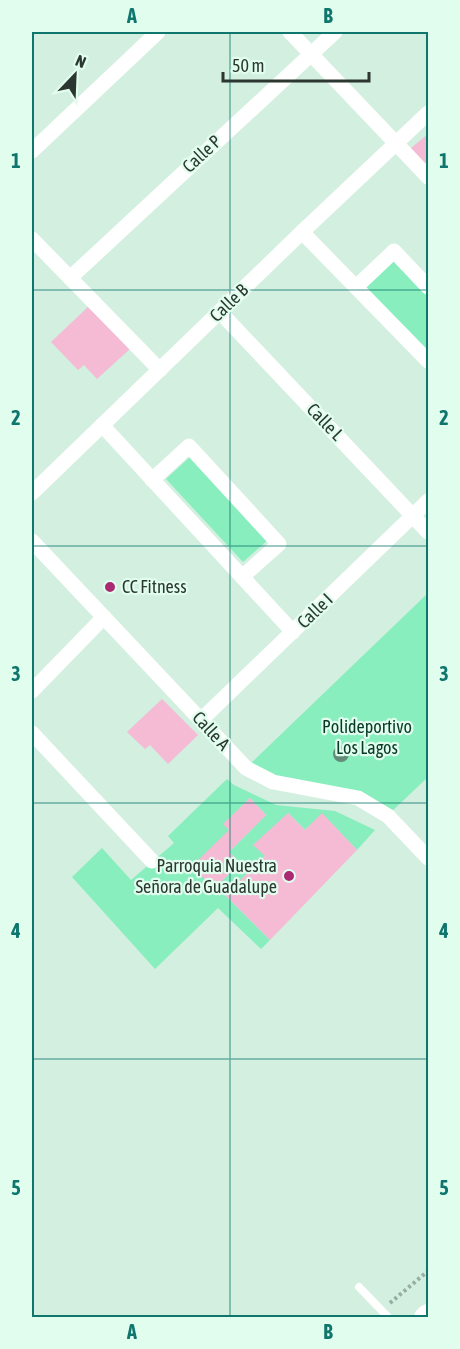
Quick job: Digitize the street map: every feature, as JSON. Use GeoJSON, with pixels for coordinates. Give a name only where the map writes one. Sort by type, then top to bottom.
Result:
{"type":"FeatureCollection","features":[{"type":"Feature","properties":{"kind":"street"},"geometry":{"type":"LineString","coordinates":[[32,151],[158,32]]}},
{"type":"Feature","properties":{"kind":"street"},"geometry":{"type":"LineString","coordinates":[[290,32],[429,177]]}},
{"type":"Feature","properties":{"kind":"street","name":"Calle P"},"geometry":{"type":"LineString","coordinates":[[70,278],[335,32]]}},
{"type":"Feature","properties":{"kind":"street","name":"Calle B"},"geometry":{"type":"LineString","coordinates":[[32,493],[396,142],[429,113]]}},
{"type":"Feature","properties":{"kind":"street"},"geometry":{"type":"LineString","coordinates":[[302,232],[429,361]]}},
{"type":"Feature","properties":{"kind":"street"},"geometry":{"type":"LineString","coordinates":[[32,239],[160,370]]}},
{"type":"Feature","properties":{"kind":"street"},"geometry":{"type":"LineString","coordinates":[[356,287],[394,251],[429,287]]}},
{"type":"Feature","properties":{"kind":"street","name":"Calle L"},"geometry":{"type":"LineString","coordinates":[[220,312],[429,532]]}},
{"type":"Feature","properties":{"kind":"street"},"geometry":{"type":"LineString","coordinates":[[102,425],[293,632]]}},
{"type":"Feature","properties":{"kind":"street"},"geometry":{"type":"LineString","coordinates":[[152,480],[189,446],[279,544],[242,577]]}},
{"type":"Feature","properties":{"kind":"street","name":"Calle I"},"geometry":{"type":"LineString","coordinates":[[201,720],[429,501]]}},
{"type":"Feature","properties":{"kind":"street","name":"Calle A"},"geometry":{"type":"LineString","coordinates":[[32,541],[246,768],[273,782],[358,798],[388,816],[429,858]]}},
{"type":"Feature","properties":{"kind":"street"},"geometry":{"type":"LineString","coordinates":[[32,692],[104,617]]}},
{"type":"Feature","properties":{"kind":"street"},"geometry":{"type":"LineString","coordinates":[[32,733],[152,861]]}},
{"type":"Feature","properties":{"kind":"lane"},"geometry":{"type":"LineString","coordinates":[[359,1287],[389,1317]]}},
{"type":"Feature","properties":{"kind":"path"},"geometry":{"type":"LineString","coordinates":[[382,1310],[429,1271]]}},
{"type":"Feature","properties":{"kind":"green space"},"geometry":{"type":"Polygon","coordinates":[[[394,255],[428,294],[428,360],[356,287],[394,255]]]}},
{"type":"Feature","properties":{"kind":"green space"},"geometry":{"type":"Polygon","coordinates":[[[191,456],[268,540],[243,562],[166,479],[191,456]]]}},
{"type":"Feature","properties":{"kind":"green space","name":"Polideportivo Los Lagos"},"geometry":{"type":"Polygon","coordinates":[[[428,593],[428,777],[388,815],[246,768],[428,593]]]}},
{"type":"Feature","properties":{"kind":"green space"},"geometry":{"type":"Polygon","coordinates":[[[227,779],[234,785],[276,805],[335,811],[375,830],[357,850],[322,814],[305,830],[288,813],[265,856],[225,895],[270,940],[261,949],[218,908],[155,969],[72,877],[102,848],[131,880],[174,843],[168,836],[227,779]],[[250,798],[224,824],[229,830],[214,888],[240,863],[229,852],[266,815],[250,798]]]}},
{"type":"Feature","properties":{"kind":"building"},"geometry":{"type":"Polygon","coordinates":[[[428,134],[428,167],[411,148],[428,134]]]}},
{"type":"Feature","properties":{"kind":"building"},"geometry":{"type":"Polygon","coordinates":[[[90,305],[131,348],[97,379],[84,365],[78,370],[51,342],[90,305]]]}},
{"type":"Feature","properties":{"kind":"building"},"geometry":{"type":"Polygon","coordinates":[[[162,699],[198,735],[168,764],[150,745],[145,749],[127,732],[162,699]]]}},
{"type":"Feature","properties":{"kind":"building"},"geometry":{"type":"Polygon","coordinates":[[[250,798],[266,815],[229,852],[240,863],[214,889],[192,866],[229,830],[223,824],[250,798]]]}},
{"type":"Feature","properties":{"kind":"building","name":"Parroquia Nuestra Señora de Guadalupe"},"geometry":{"type":"Polygon","coordinates":[[[288,813],[305,830],[322,813],[357,850],[270,940],[225,895],[265,856],[253,845],[288,813]]]}},
{"type":"Feature","properties":{"kind":"place","name":"CC Fitness"},"geometry":{"type":"Point","coordinates":[110,587]}},
{"type":"Feature","properties":{"kind":"place","name":"Parroquia Nuestra Señora de Guadalupe"},"geometry":{"type":"Point","coordinates":[289,876]}}]}
